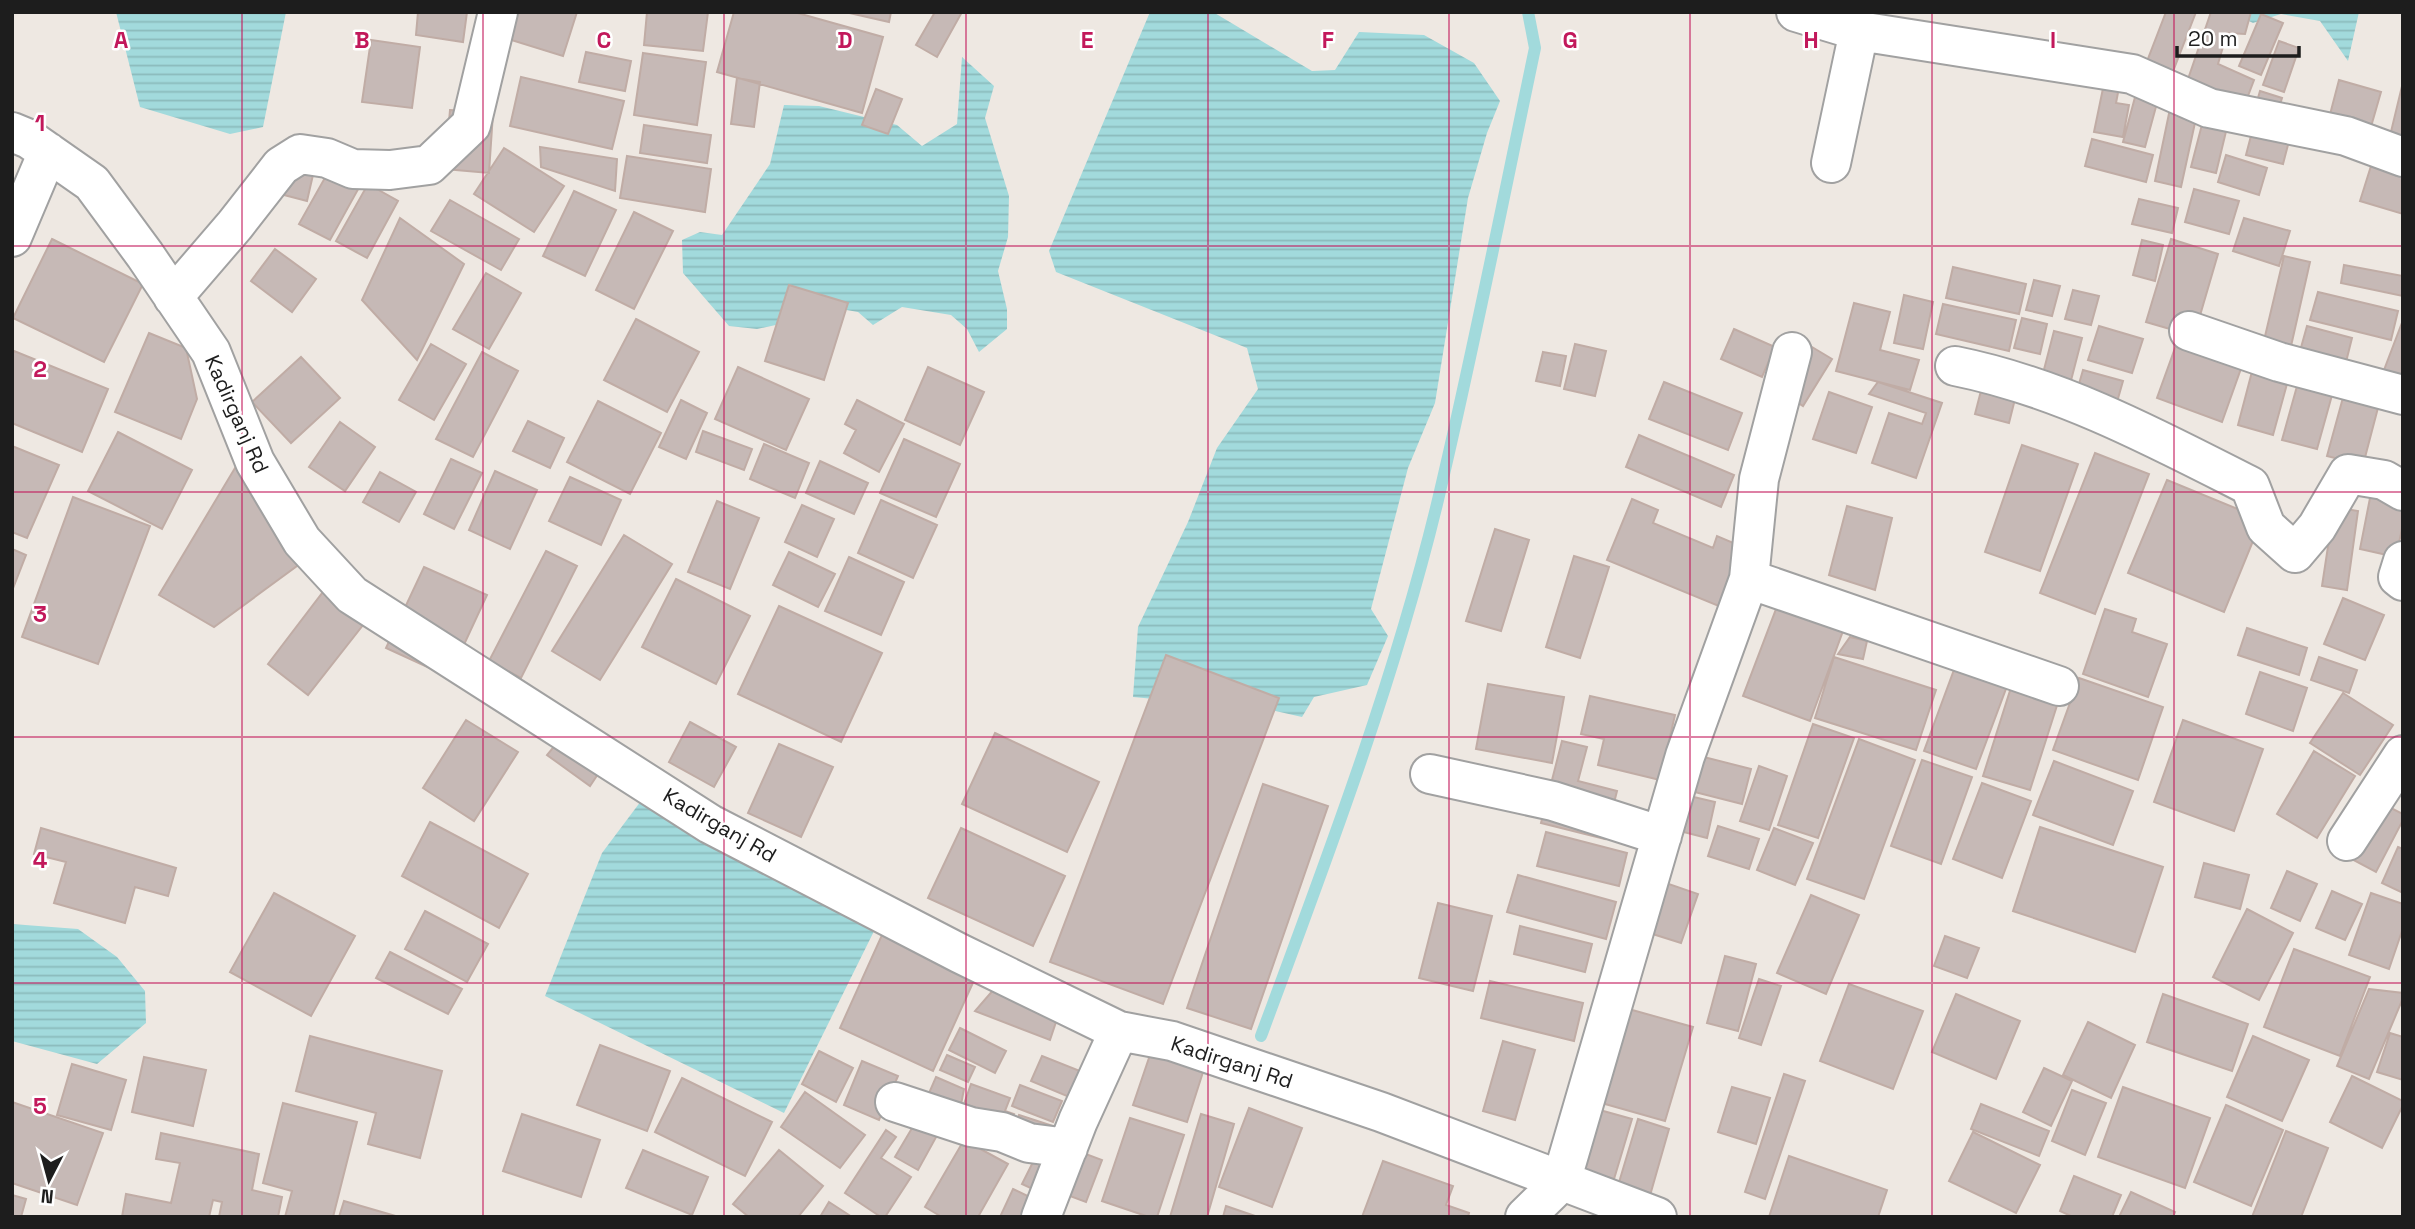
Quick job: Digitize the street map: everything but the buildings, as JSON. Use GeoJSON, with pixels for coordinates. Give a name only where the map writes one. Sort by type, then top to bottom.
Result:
{"type":"FeatureCollection","features":[{"type":"Feature","properties":{"kind":"street"},"geometry":{"type":"LineString","coordinates":[[173,297],[281,166],[300,154],[327,158],[353,169],[390,170],[429,165],[471,125],[498,12]]}},
{"type":"Feature","properties":{"kind":"street"},"geometry":{"type":"LineString","coordinates":[[1796,12],[1859,31],[2132,74],[2209,108],[2346,136],[2403,157]]}},
{"type":"Feature","properties":{"kind":"street"},"geometry":{"type":"LineString","coordinates":[[1831,163],[1859,31]]}},
{"type":"Feature","properties":{"kind":"street","name":"Kadirganj Rd"},"geometry":{"type":"LineString","coordinates":[[12,132],[29,139],[92,183],[211,352],[254,462],[302,541],[352,595],[710,824],[959,953],[1119,1031],[1172,1041],[1368,1107],[1657,1217]]}},
{"type":"Feature","properties":{"kind":"street"},"geometry":{"type":"LineString","coordinates":[[12,237],[48,152]]}},
{"type":"Feature","properties":{"kind":"street"},"geometry":{"type":"LineString","coordinates":[[2189,331],[2279,362],[2403,395]]}},
{"type":"Feature","properties":{"kind":"street"},"geometry":{"type":"LineString","coordinates":[[1525,1217],[1561,1182],[1685,755],[1749,579],[1759,479],[1792,352]]}},
{"type":"Feature","properties":{"kind":"street"},"geometry":{"type":"LineString","coordinates":[[1955,366],[1998,375],[2091,409],[2163,441],[2250,486],[2266,527],[2295,553],[2317,527],[2348,474],[2384,480],[2403,491]]}},
{"type":"Feature","properties":{"kind":"street"},"geometry":{"type":"LineString","coordinates":[[2403,561],[2398,577],[2403,581]]}},
{"type":"Feature","properties":{"kind":"street"},"geometry":{"type":"LineString","coordinates":[[1749,579],[2059,686]]}},
{"type":"Feature","properties":{"kind":"street"},"geometry":{"type":"LineString","coordinates":[[2347,841],[2403,755]]}},
{"type":"Feature","properties":{"kind":"street"},"geometry":{"type":"LineString","coordinates":[[1430,774],[1553,801],[1662,836]]}},
{"type":"Feature","properties":{"kind":"street"},"geometry":{"type":"LineString","coordinates":[[1041,1217],[1119,1031]]}},
{"type":"Feature","properties":{"kind":"street"},"geometry":{"type":"LineString","coordinates":[[895,1102],[971,1128],[1002,1132],[1029,1143],[1068,1148]]}},
{"type":"Feature","properties":{"kind":"water"},"geometry":{"type":"Polygon","coordinates":[[[116,12],[286,12],[263,127],[230,134],[140,107],[116,12]]]}},
{"type":"Feature","properties":{"kind":"water"},"geometry":{"type":"Polygon","coordinates":[[[1150,12],[1213,12],[1312,71],[1335,70],[1359,32],[1424,35],[1474,63],[1500,101],[1487,133],[1468,198],[1435,403],[1408,468],[1371,609],[1388,636],[1367,685],[1314,697],[1302,717],[1271,710],[1133,697],[1138,627],[1188,522],[1217,448],[1258,389],[1247,348],[1056,272],[1049,251],[1150,12]]]}},
{"type":"Feature","properties":{"kind":"water"},"geometry":{"type":"Polygon","coordinates":[[[2230,12],[2359,12],[2348,61],[2320,21],[2281,14],[2253,23],[2230,12]]]}},
{"type":"Feature","properties":{"kind":"water"},"geometry":{"type":"Polygon","coordinates":[[[962,57],[994,86],[985,118],[1009,196],[1008,237],[998,271],[1007,309],[1007,329],[979,352],[967,329],[951,315],[902,307],[873,325],[858,312],[818,305],[794,321],[757,329],[729,326],[683,273],[682,240],[700,232],[722,235],[770,164],[784,105],[819,106],[897,125],[922,146],[957,124],[962,57]]]}},
{"type":"Feature","properties":{"kind":"water"},"geometry":{"type":"Polygon","coordinates":[[[641,801],[880,919],[784,1113],[545,996],[602,853],[641,801]]]}},
{"type":"Feature","properties":{"kind":"water"},"geometry":{"type":"Polygon","coordinates":[[[12,924],[78,929],[117,957],[145,991],[146,1023],[97,1064],[12,1041],[12,924]]]}},
{"type":"Feature","properties":{"kind":"waterway"},"geometry":{"type":"LineString","coordinates":[[1261,1036],[1379,706],[1437,504],[1535,48],[1528,12]]}}]}
